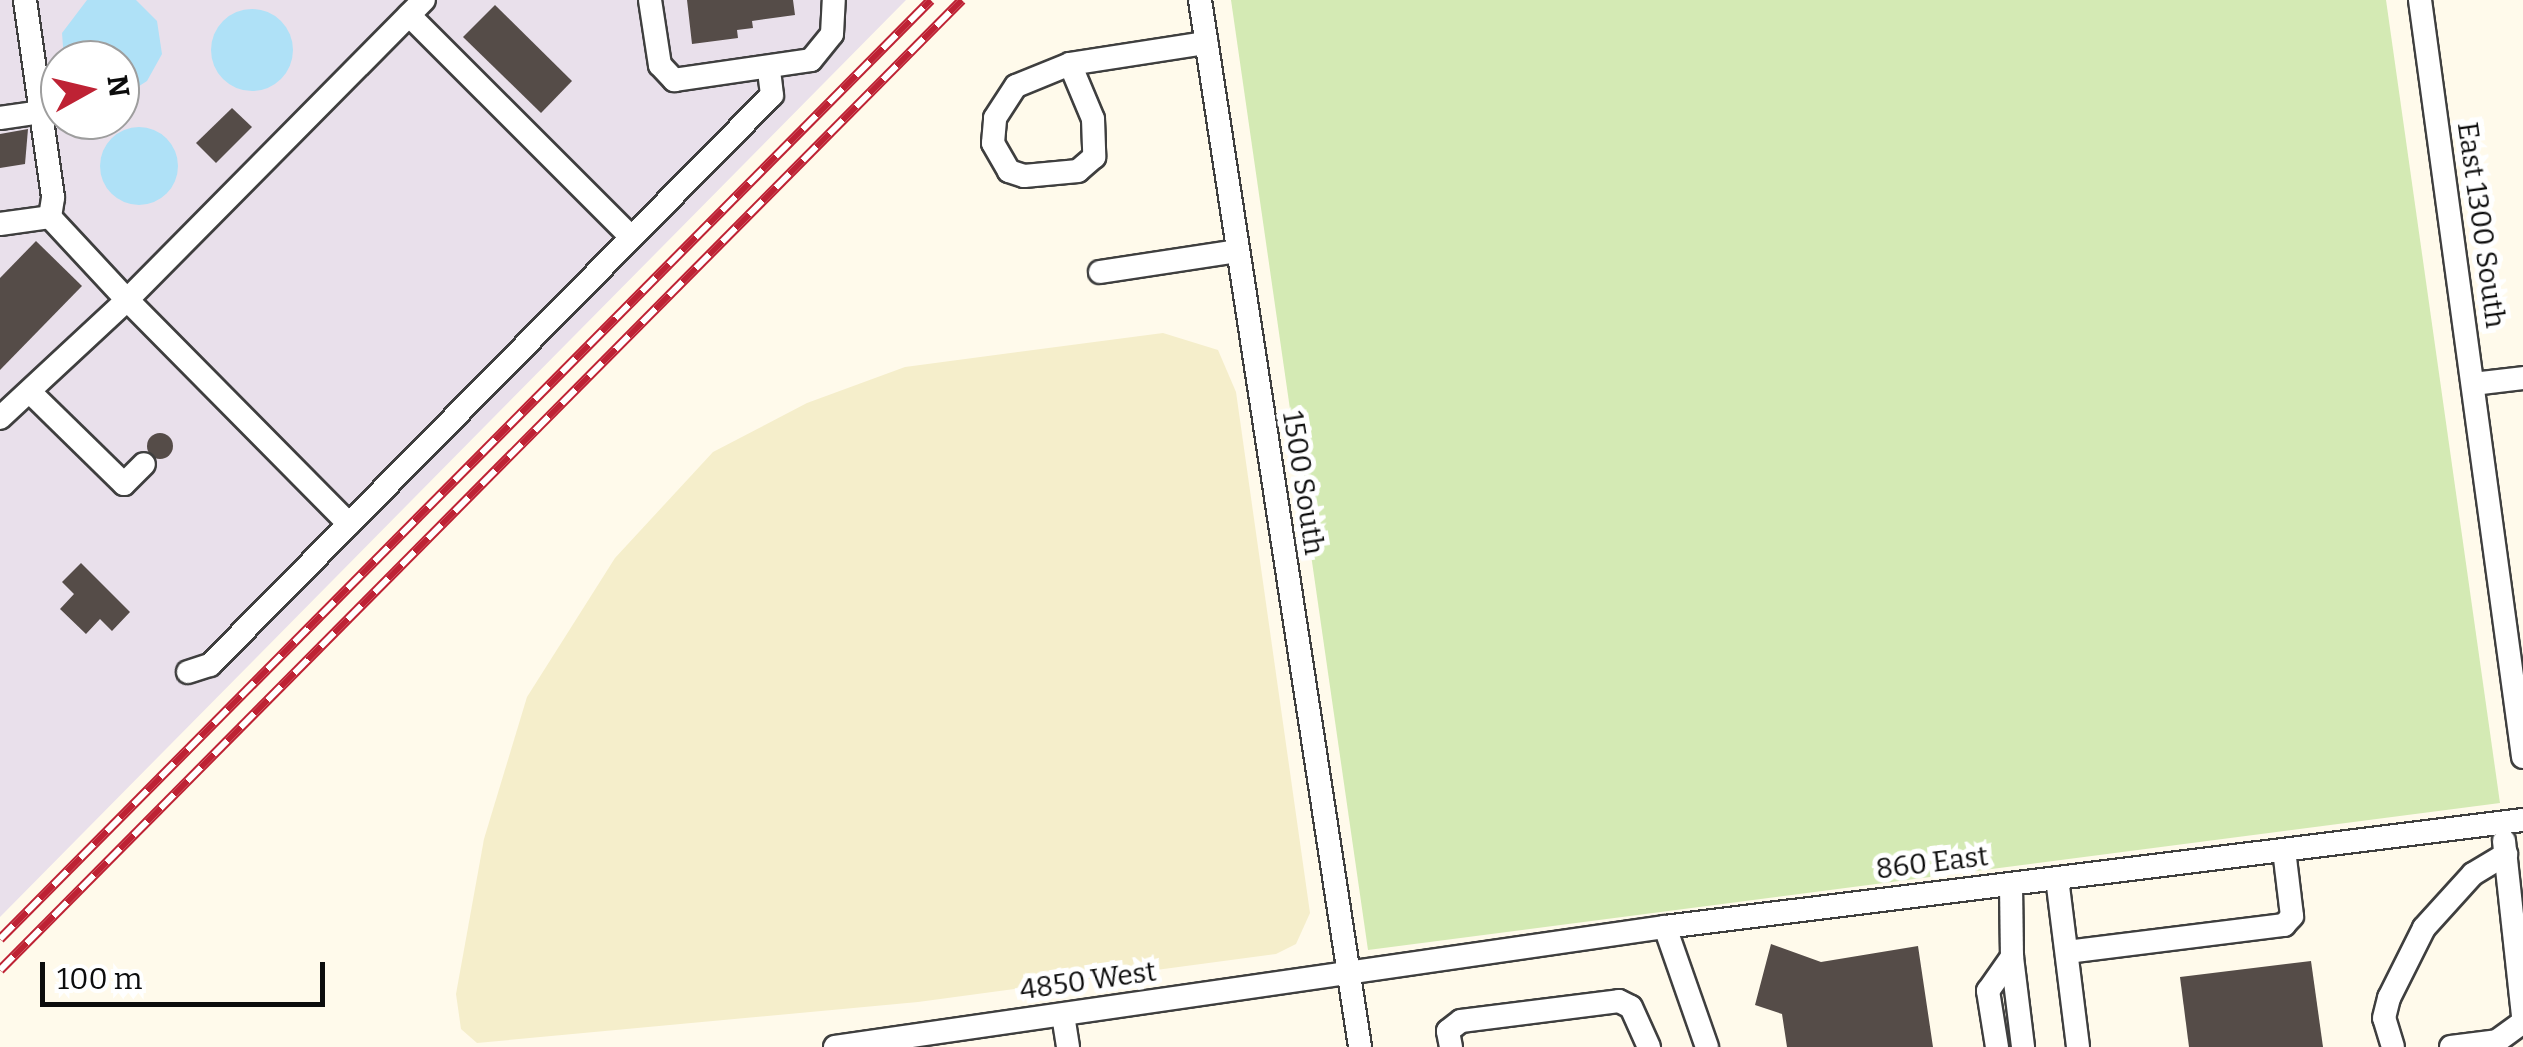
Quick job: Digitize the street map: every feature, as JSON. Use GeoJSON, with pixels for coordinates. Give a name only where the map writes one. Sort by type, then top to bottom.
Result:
{"type":"FeatureCollection","features":[{"type":"Feature","properties":{"kind":"street"},"geometry":{"type":"LineString","coordinates":[[25,0],[40,99]]}},
{"type":"Feature","properties":{"kind":"street"},"geometry":{"type":"LineString","coordinates":[[650,0],[664,75],[769,70],[811,60],[832,34],[834,0]]}},
{"type":"Feature","properties":{"kind":"street","name":"1500 South"},"geometry":{"type":"LineString","coordinates":[[1200,0],[1360,1047]]}},
{"type":"Feature","properties":{"kind":"street","name":"East 1300 South"},"geometry":{"type":"LineString","coordinates":[[2420,0],[2523,756]]}},
{"type":"Feature","properties":{"kind":"street"},"geometry":{"type":"LineString","coordinates":[[0,418],[127,300],[416,8],[632,237]]}},
{"type":"Feature","properties":{"kind":"street"},"geometry":{"type":"LineString","coordinates":[[1070,64],[1093,119],[1094,157],[1078,171],[1024,176],[1009,170],[993,143],[1003,101],[1016,86],[1070,64],[1206,43]]}},
{"type":"Feature","properties":{"kind":"street"},"geometry":{"type":"LineString","coordinates":[[188,672],[210,666],[772,95],[769,70]]}},
{"type":"Feature","properties":{"kind":"street"},"geometry":{"type":"LineString","coordinates":[[0,118],[40,112]]}},
{"type":"Feature","properties":{"kind":"street"},"geometry":{"type":"LineString","coordinates":[[44,140],[50,217],[349,524]]}},
{"type":"Feature","properties":{"kind":"street"},"geometry":{"type":"LineString","coordinates":[[0,224],[50,217]]}},
{"type":"Feature","properties":{"kind":"street"},"geometry":{"type":"LineString","coordinates":[[1100,272],[1237,251]]}},
{"type":"Feature","properties":{"kind":"street"},"geometry":{"type":"LineString","coordinates":[[2473,384],[2523,378]]}},
{"type":"Feature","properties":{"kind":"street"},"geometry":{"type":"LineString","coordinates":[[30,393],[124,484],[144,464]]}},
{"type":"Feature","properties":{"kind":"street"},"geometry":{"type":"LineString","coordinates":[[2451,1047],[2517,1030],[2506,854],[2513,821]]}},
{"type":"Feature","properties":{"kind":"street","name":"860 East"},"geometry":{"type":"LineString","coordinates":[[1350,974],[1665,926],[2513,821]]}},
{"type":"Feature","properties":{"kind":"street"},"geometry":{"type":"LineString","coordinates":[[2066,952],[2284,925],[2292,916],[2284,850]]}},
{"type":"Feature","properties":{"kind":"street"},"geometry":{"type":"LineString","coordinates":[[2394,1047],[2384,1018],[2389,998],[2424,928],[2474,874],[2506,854]]}},
{"type":"Feature","properties":{"kind":"street"},"geometry":{"type":"LineString","coordinates":[[2058,878],[2078,1047]]}},
{"type":"Feature","properties":{"kind":"street"},"geometry":{"type":"LineString","coordinates":[[2011,884],[2012,957],[2024,1047]]}},
{"type":"Feature","properties":{"kind":"street"},"geometry":{"type":"LineString","coordinates":[[1665,926],[1707,1047]]}},
{"type":"Feature","properties":{"kind":"street"},"geometry":{"type":"LineString","coordinates":[[1997,1047],[1988,991],[2012,957]]}},
{"type":"Feature","properties":{"kind":"street","name":"4850 West"},"geometry":{"type":"LineString","coordinates":[[847,1046],[1350,974]]}},
{"type":"Feature","properties":{"kind":"street"},"geometry":{"type":"LineString","coordinates":[[1450,1047],[1448,1031],[1461,1021],[1619,1001],[1632,1007],[1649,1047]]}},
{"type":"Feature","properties":{"kind":"street"},"geometry":{"type":"LineString","coordinates":[[1064,1015],[1068,1047]]}},
{"type":"Feature","properties":{"kind":"shaded area"},"geometry":{"type":"Polygon","coordinates":[[[0,0],[906,0],[0,917],[0,0]]]}},
{"type":"Feature","properties":{"kind":"shaded area"},"geometry":{"type":"Polygon","coordinates":[[[1163,333],[1218,350],[1236,392],[1310,913],[1296,944],[1276,954],[918,1002],[477,1043],[461,1029],[456,994],[484,839],[527,697],[615,558],[713,452],[807,403],[905,367],[1163,333]]]}},
{"type":"Feature","properties":{"kind":"green space"},"geometry":{"type":"Polygon","coordinates":[[[1231,0],[2386,0],[2500,803],[1368,950],[1231,0]]]}},
{"type":"Feature","properties":{"kind":"water"},"geometry":{"type":"Polygon","coordinates":[[[87,0],[136,0],[157,21],[162,54],[147,81],[140,86],[140,40],[63,40],[62,33],[87,0]]]}},
{"type":"Feature","properties":{"kind":"water"},"geometry":{"type":"Polygon","coordinates":[[[252,9],[268,12],[281,21],[290,34],[290,66],[281,79],[268,88],[252,91],[236,88],[223,79],[214,66],[211,50],[214,34],[223,21],[236,12],[252,9]]]}},
{"type":"Feature","properties":{"kind":"water"},"geometry":{"type":"Polygon","coordinates":[[[140,127],[154,130],[175,151],[175,181],[154,202],[124,202],[103,181],[103,151],[111,140],[140,140],[140,127]]]}},
{"type":"Feature","properties":{"kind":"building"},"geometry":{"type":"Polygon","coordinates":[[[687,0],[793,0],[795,15],[752,21],[753,28],[737,30],[738,38],[692,44],[687,0]]]}},
{"type":"Feature","properties":{"kind":"building"},"geometry":{"type":"Polygon","coordinates":[[[495,5],[572,81],[541,113],[463,37],[495,5]]]}},
{"type":"Feature","properties":{"kind":"building"},"geometry":{"type":"Polygon","coordinates":[[[232,108],[252,127],[216,163],[196,143],[232,108]]]}},
{"type":"Feature","properties":{"kind":"building"},"geometry":{"type":"Polygon","coordinates":[[[28,129],[25,164],[0,168],[0,134],[28,129]]]}},
{"type":"Feature","properties":{"kind":"building"},"geometry":{"type":"Polygon","coordinates":[[[36,241],[82,286],[0,370],[0,278],[36,241]]]}},
{"type":"Feature","properties":{"kind":"building"},"geometry":{"type":"Polygon","coordinates":[[[160,433],[169,437],[173,446],[169,455],[160,459],[151,455],[147,446],[151,437],[160,433]]]}},
{"type":"Feature","properties":{"kind":"building"},"geometry":{"type":"Polygon","coordinates":[[[81,563],[130,612],[112,631],[100,619],[86,634],[60,609],[74,594],[62,582],[81,563]]]}},
{"type":"Feature","properties":{"kind":"building"},"geometry":{"type":"Polygon","coordinates":[[[1771,944],[1821,962],[1918,946],[1933,1047],[1787,1047],[1782,1014],[1755,1005],[1771,944]]]}},
{"type":"Feature","properties":{"kind":"building"},"geometry":{"type":"Polygon","coordinates":[[[2311,961],[2323,1047],[2189,1047],[2180,977],[2311,961]]]}},
{"type":"Feature","properties":{"kind":"railway"},"geometry":{"type":"LineString","coordinates":[[0,939],[931,0]]}},
{"type":"Feature","properties":{"kind":"railway"},"geometry":{"type":"LineString","coordinates":[[0,970],[962,0]]}}]}
